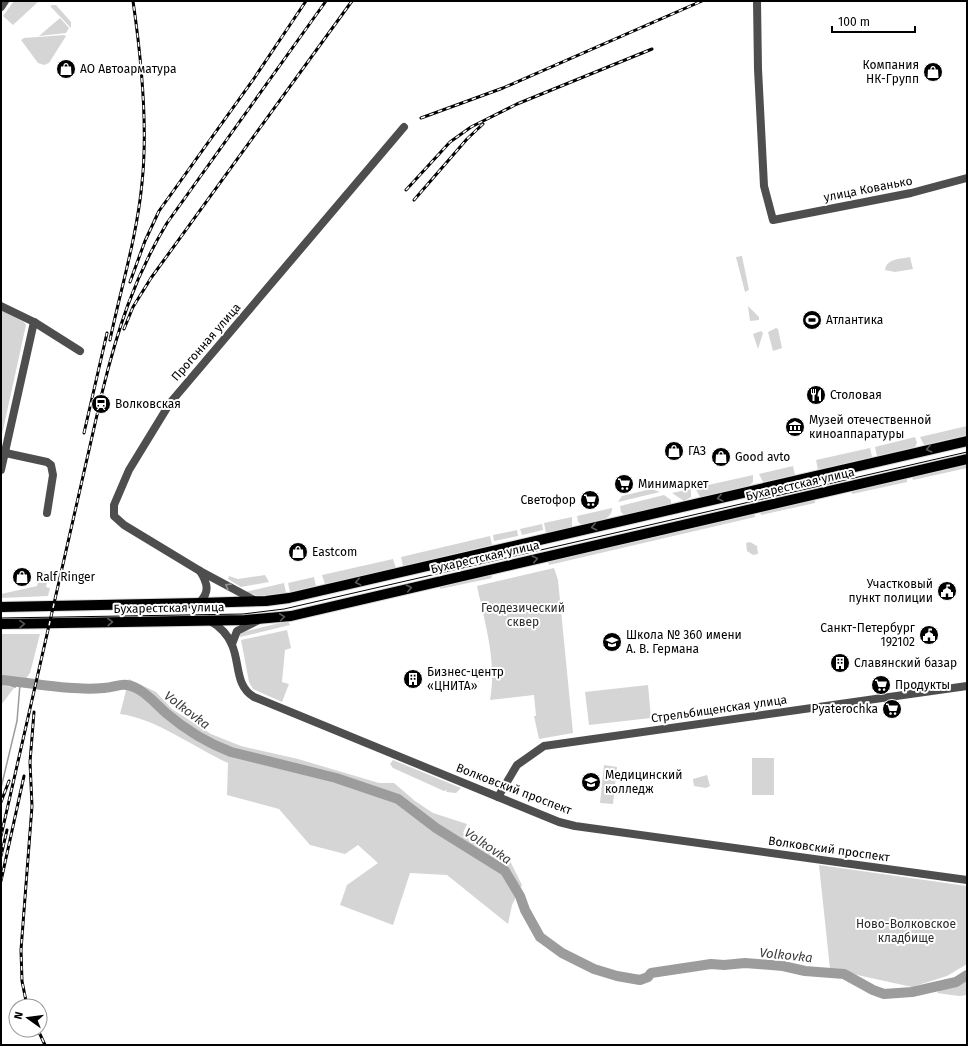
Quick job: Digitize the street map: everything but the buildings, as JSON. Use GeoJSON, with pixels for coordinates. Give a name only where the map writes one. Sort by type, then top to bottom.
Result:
{"type":"FeatureCollection","features":[{"type":"Feature","properties":{"kind":"main road","name":"Бухарестская улица"},"geometry":{"type":"LineString","coordinates":[[1,607],[199,603],[285,599],[967,441]]}},
{"type":"Feature","properties":{"kind":"main road","name":"Бухарестская улица"},"geometry":{"type":"LineString","coordinates":[[1,624],[260,620],[298,614],[967,459]]}},
{"type":"Feature","properties":{"kind":"street"},"geometry":{"type":"LineString","coordinates":[[1,7],[6,1]]}},
{"type":"Feature","properties":{"kind":"street","name":"улица Кованько"},"geometry":{"type":"LineString","coordinates":[[757,1],[758,69],[764,186],[773,220],[911,193],[967,178]]}},
{"type":"Feature","properties":{"kind":"street","name":"Прогонная улица"},"geometry":{"type":"LineString","coordinates":[[256,601],[200,571],[124,525],[116,518],[113,512],[114,505],[129,470],[170,402],[404,127]]}},
{"type":"Feature","properties":{"kind":"street"},"geometry":{"type":"LineString","coordinates":[[1,306],[34,322],[80,351]]}},
{"type":"Feature","properties":{"kind":"street"},"geometry":{"type":"LineString","coordinates":[[1,470],[3,453],[34,322]]}},
{"type":"Feature","properties":{"kind":"street"},"geometry":{"type":"LineString","coordinates":[[3,453],[47,462],[51,465],[53,474],[47,513]]}},
{"type":"Feature","properties":{"kind":"street"},"geometry":{"type":"LineString","coordinates":[[199,603],[207,594],[208,587],[200,571]]}},
{"type":"Feature","properties":{"kind":"street","name":"Волковский проспект"},"geometry":{"type":"LineString","coordinates":[[209,620],[221,628],[232,644],[242,683],[246,691],[254,697],[498,797],[571,825],[967,880]]}},
{"type":"Feature","properties":{"kind":"street"},"geometry":{"type":"LineString","coordinates":[[232,644],[237,631],[260,620]]}},
{"type":"Feature","properties":{"kind":"street","name":"Стрельбищенская улица"},"geometry":{"type":"LineString","coordinates":[[498,797],[516,765],[544,746],[967,686]]}},
{"type":"Feature","properties":{"kind":"green space"},"geometry":{"type":"Polygon","coordinates":[[[14,1],[39,1],[13,25],[3,16],[14,1]]]}},
{"type":"Feature","properties":{"kind":"green space"},"geometry":{"type":"Polygon","coordinates":[[[56,5],[71,22],[71,28],[50,6],[56,5]]]}},
{"type":"Feature","properties":{"kind":"green space"},"geometry":{"type":"Polygon","coordinates":[[[60,18],[69,28],[66,33],[39,36],[60,18]]]}},
{"type":"Feature","properties":{"kind":"green space"},"geometry":{"type":"Polygon","coordinates":[[[66,36],[49,63],[44,65],[38,63],[21,40],[24,38],[66,36]]]}},
{"type":"Feature","properties":{"kind":"green space"},"geometry":{"type":"Polygon","coordinates":[[[742,256],[749,290],[745,292],[736,257],[742,256]]]}},
{"type":"Feature","properties":{"kind":"green space"},"geometry":{"type":"Polygon","coordinates":[[[910,257],[913,269],[895,272],[885,270],[888,263],[891,261],[910,257]]]}},
{"type":"Feature","properties":{"kind":"green space"},"geometry":{"type":"Polygon","coordinates":[[[748,306],[759,317],[759,320],[750,321],[748,306]]]}},
{"type":"Feature","properties":{"kind":"green space"},"geometry":{"type":"Polygon","coordinates":[[[1,310],[24,322],[26,325],[1,439],[1,310]]]}},
{"type":"Feature","properties":{"kind":"green space"},"geometry":{"type":"Polygon","coordinates":[[[776,328],[778,329],[782,348],[773,351],[768,332],[776,328]]]}},
{"type":"Feature","properties":{"kind":"green space"},"geometry":{"type":"Polygon","coordinates":[[[761,331],[763,333],[758,349],[753,334],[761,331]]]}},
{"type":"Feature","properties":{"kind":"green space"},"geometry":{"type":"Polygon","coordinates":[[[967,426],[967,435],[924,445],[920,437],[967,426]]]}},
{"type":"Feature","properties":{"kind":"green space"},"geometry":{"type":"Polygon","coordinates":[[[915,437],[917,443],[915,447],[877,456],[875,447],[915,437]]]}},
{"type":"Feature","properties":{"kind":"green space"},"geometry":{"type":"Polygon","coordinates":[[[870,448],[872,457],[818,470],[816,460],[870,448]]]}},
{"type":"Feature","properties":{"kind":"green space"},"geometry":{"type":"Polygon","coordinates":[[[967,464],[967,468],[913,480],[912,477],[967,464]]]}},
{"type":"Feature","properties":{"kind":"green space"},"geometry":{"type":"Polygon","coordinates":[[[793,466],[795,475],[763,482],[759,474],[793,466]]]}},
{"type":"Feature","properties":{"kind":"green space"},"geometry":{"type":"Polygon","coordinates":[[[753,475],[753,482],[749,486],[700,497],[695,488],[753,475]]]}},
{"type":"Feature","properties":{"kind":"green space"},"geometry":{"type":"Polygon","coordinates":[[[907,478],[907,482],[852,494],[851,491],[907,478]]]}},
{"type":"Feature","properties":{"kind":"green space"},"geometry":{"type":"Polygon","coordinates":[[[651,489],[660,492],[618,502],[622,496],[651,489]]]}},
{"type":"Feature","properties":{"kind":"green space"},"geometry":{"type":"Polygon","coordinates":[[[691,489],[691,497],[684,501],[672,493],[691,489]]]}},
{"type":"Feature","properties":{"kind":"green space"},"geometry":{"type":"Polygon","coordinates":[[[664,495],[671,500],[671,504],[624,515],[621,512],[620,506],[664,495]]]}},
{"type":"Feature","properties":{"kind":"green space"},"geometry":{"type":"Polygon","coordinates":[[[815,499],[815,503],[761,515],[760,512],[815,499]]]}},
{"type":"Feature","properties":{"kind":"green space"},"geometry":{"type":"Polygon","coordinates":[[[612,508],[609,516],[601,521],[582,525],[578,522],[577,516],[612,508]]]}},
{"type":"Feature","properties":{"kind":"green space"},"geometry":{"type":"Polygon","coordinates":[[[754,513],[755,517],[549,565],[548,561],[754,513]]]}},
{"type":"Feature","properties":{"kind":"green space"},"geometry":{"type":"Polygon","coordinates":[[[572,517],[572,527],[546,533],[544,523],[572,517]]]}},
{"type":"Feature","properties":{"kind":"green space"},"geometry":{"type":"Polygon","coordinates":[[[542,524],[543,530],[522,535],[520,529],[542,524]]]}},
{"type":"Feature","properties":{"kind":"green space"},"geometry":{"type":"Polygon","coordinates":[[[517,530],[518,536],[494,541],[493,535],[517,530]]]}},
{"type":"Feature","properties":{"kind":"green space"},"geometry":{"type":"Polygon","coordinates":[[[490,536],[492,545],[403,566],[401,557],[490,536]]]}},
{"type":"Feature","properties":{"kind":"green space"},"geometry":{"type":"Polygon","coordinates":[[[750,542],[757,546],[758,554],[753,555],[747,551],[746,543],[750,542]]]}},
{"type":"Feature","properties":{"kind":"green space"},"geometry":{"type":"Polygon","coordinates":[[[393,559],[396,568],[325,584],[322,575],[393,559]]]}},
{"type":"Feature","properties":{"kind":"green space","name":"Геодезический сквер"},"geometry":{"type":"Polygon","coordinates":[[[554,568],[558,580],[573,733],[539,739],[534,716],[536,716],[534,695],[490,700],[492,685],[491,657],[477,586],[554,568]]]}},
{"type":"Feature","properties":{"kind":"green space"},"geometry":{"type":"Polygon","coordinates":[[[41,570],[49,574],[46,587],[50,588],[48,596],[1,598],[1,594],[37,586],[41,570]]]}},
{"type":"Feature","properties":{"kind":"green space"},"geometry":{"type":"Polygon","coordinates":[[[491,574],[492,578],[440,589],[440,586],[491,574]]]}},
{"type":"Feature","properties":{"kind":"green space"},"geometry":{"type":"Polygon","coordinates":[[[265,575],[269,582],[241,587],[228,579],[229,576],[238,579],[265,575]]]}},
{"type":"Feature","properties":{"kind":"green space"},"geometry":{"type":"Polygon","coordinates":[[[314,577],[316,586],[290,592],[288,583],[314,577]]]}},
{"type":"Feature","properties":{"kind":"green space"},"geometry":{"type":"Polygon","coordinates":[[[284,583],[286,593],[260,596],[245,592],[284,583]]]}},
{"type":"Feature","properties":{"kind":"green space"},"geometry":{"type":"Polygon","coordinates":[[[288,621],[290,625],[240,637],[239,634],[243,632],[288,621]]]}},
{"type":"Feature","properties":{"kind":"green space"},"geometry":{"type":"Polygon","coordinates":[[[287,630],[291,648],[285,650],[282,682],[289,684],[282,702],[253,689],[249,682],[241,640],[287,630]]]}},
{"type":"Feature","properties":{"kind":"green space"},"geometry":{"type":"Polygon","coordinates":[[[1,634],[40,634],[30,673],[25,680],[17,677],[1,675],[1,634]]]}},
{"type":"Feature","properties":{"kind":"green space"},"geometry":{"type":"Polygon","coordinates":[[[129,679],[156,692],[172,709],[211,734],[241,746],[298,759],[379,783],[394,783],[415,801],[433,813],[467,824],[463,833],[509,859],[522,885],[512,905],[508,924],[447,875],[410,873],[393,925],[340,905],[347,885],[378,863],[358,845],[345,854],[310,845],[279,809],[227,795],[228,763],[161,727],[147,721],[120,714],[129,679]]]}},
{"type":"Feature","properties":{"kind":"green space"},"geometry":{"type":"Polygon","coordinates":[[[1,684],[14,688],[1,705],[1,684]]]}},
{"type":"Feature","properties":{"kind":"green space"},"geometry":{"type":"Polygon","coordinates":[[[648,685],[651,718],[589,725],[585,692],[648,685]]]}},
{"type":"Feature","properties":{"kind":"green space"},"geometry":{"type":"Polygon","coordinates":[[[752,758],[774,758],[774,795],[752,795],[752,758]]]}},
{"type":"Feature","properties":{"kind":"green space"},"geometry":{"type":"Polygon","coordinates":[[[393,760],[461,788],[456,793],[446,792],[447,790],[444,791],[393,768],[390,764],[393,760]]]}},
{"type":"Feature","properties":{"kind":"green space"},"geometry":{"type":"Polygon","coordinates":[[[604,765],[617,767],[613,804],[600,803],[604,765]]]}},
{"type":"Feature","properties":{"kind":"green space"},"geometry":{"type":"Polygon","coordinates":[[[707,775],[710,786],[706,788],[694,786],[693,779],[707,775]]]}},
{"type":"Feature","properties":{"kind":"green space","name":"Ново-Волковское кладбище"},"geometry":{"type":"Polygon","coordinates":[[[819,865],[967,886],[967,964],[947,976],[912,987],[830,969],[819,865]]]}},
{"type":"Feature","properties":{"kind":"green space"},"geometry":{"type":"Polygon","coordinates":[[[967,976],[967,995],[959,996],[937,993],[944,984],[967,976]]]}},
{"type":"Feature","properties":{"kind":"shaded area"},"geometry":{"type":"Polygon","coordinates":[[[1,675],[17,677],[25,680],[24,684],[18,685],[15,688],[1,683],[1,675]]]}},
{"type":"Feature","properties":{"kind":"waterway","name":"Volkovka"},"geometry":{"type":"LineString","coordinates":[[1,680],[91,689],[123,685],[131,686],[140,690],[152,699],[181,725],[205,740],[231,752],[336,778],[398,799],[436,828],[505,871],[520,896],[525,910],[540,937],[562,953],[594,969],[617,976],[640,980],[648,977],[651,973],[711,964],[724,965],[745,963],[783,966],[805,971],[844,974],[873,990],[884,994],[912,992],[956,982],[967,975]]}},
{"type":"Feature","properties":{"kind":"waterway"},"geometry":{"type":"LineString","coordinates":[[1,788],[17,721],[20,684]]}},
{"type":"Feature","properties":{"kind":"tram line"},"geometry":{"type":"LineString","coordinates":[[1,618],[243,614],[284,609],[967,452]]}},
{"type":"Feature","properties":{"kind":"railway"},"geometry":{"type":"LineString","coordinates":[[110,340],[140,203],[144,161],[143,92],[133,1]]}},
{"type":"Feature","properties":{"kind":"railway"},"geometry":{"type":"LineString","coordinates":[[130,282],[145,241],[159,211],[255,77],[306,1]]}},
{"type":"Feature","properties":{"kind":"railway"},"geometry":{"type":"LineString","coordinates":[[1,836],[102,393],[120,326],[128,305],[145,264],[167,223],[326,1]]}},
{"type":"Feature","properties":{"kind":"railway"},"geometry":{"type":"LineString","coordinates":[[124,329],[133,307],[151,278],[352,1]]}},
{"type":"Feature","properties":{"kind":"railway"},"geometry":{"type":"LineString","coordinates":[[421,118],[503,88],[702,1]]}},
{"type":"Feature","properties":{"kind":"railway"},"geometry":{"type":"LineString","coordinates":[[406,190],[450,142],[471,127],[517,104],[652,49]]}},
{"type":"Feature","properties":{"kind":"railway"},"geometry":{"type":"LineString","coordinates":[[414,200],[467,139],[483,124]]}},
{"type":"Feature","properties":{"kind":"railway"},"geometry":{"type":"LineString","coordinates":[[84,433],[107,333]]}},
{"type":"Feature","properties":{"kind":"railway"},"geometry":{"type":"LineString","coordinates":[[25,998],[22,981],[21,950],[32,806],[30,762],[34,712]]}},
{"type":"Feature","properties":{"kind":"railway"},"geometry":{"type":"LineString","coordinates":[[1,881],[24,776]]}},
{"type":"Feature","properties":{"kind":"railway"},"geometry":{"type":"LineString","coordinates":[[1,802],[9,781]]}},
{"type":"Feature","properties":{"kind":"railway"},"geometry":{"type":"LineString","coordinates":[[1,856],[7,830]]}},
{"type":"Feature","properties":{"kind":"railway"},"geometry":{"type":"LineString","coordinates":[[42,1038],[45,1045]]}},
{"type":"Feature","properties":{"kind":"place","name":"АО Автоарматура"},"geometry":{"type":"Point","coordinates":[66,69]}},
{"type":"Feature","properties":{"kind":"place","name":"Компания НК-Групп"},"geometry":{"type":"Point","coordinates":[933,72]}},
{"type":"Feature","properties":{"kind":"place","name":"Атлантика"},"geometry":{"type":"Point","coordinates":[812,320]}},
{"type":"Feature","properties":{"kind":"place","name":"Столовая"},"geometry":{"type":"Point","coordinates":[816,395]}},
{"type":"Feature","properties":{"kind":"place","name":"Волковская"},"geometry":{"type":"Point","coordinates":[101,404]}},
{"type":"Feature","properties":{"kind":"place","name":"Музей отечественной киноаппаратуры"},"geometry":{"type":"Point","coordinates":[795,427]}},
{"type":"Feature","properties":{"kind":"place","name":"ГАЗ"},"geometry":{"type":"Point","coordinates":[674,451]}},
{"type":"Feature","properties":{"kind":"place","name":"Good avto"},"geometry":{"type":"Point","coordinates":[721,457]}},
{"type":"Feature","properties":{"kind":"place","name":"Минимаркет"},"geometry":{"type":"Point","coordinates":[624,484]}},
{"type":"Feature","properties":{"kind":"place","name":"Светофор"},"geometry":{"type":"Point","coordinates":[590,500]}},
{"type":"Feature","properties":{"kind":"place","name":"Eastcom"},"geometry":{"type":"Point","coordinates":[298,552]}},
{"type":"Feature","properties":{"kind":"place","name":"Ralf Ringer"},"geometry":{"type":"Point","coordinates":[22,577]}},
{"type":"Feature","properties":{"kind":"place","name":"Участковый пункт полиции"},"geometry":{"type":"Point","coordinates":[947,591]}},
{"type":"Feature","properties":{"kind":"place","name":"Санкт-Петербург 192102"},"geometry":{"type":"Point","coordinates":[929,635]}},
{"type":"Feature","properties":{"kind":"place","name":"Школа № 360 имени А. В. Германа"},"geometry":{"type":"Point","coordinates":[612,642]}},
{"type":"Feature","properties":{"kind":"place","name":"Славянский базар"},"geometry":{"type":"Point","coordinates":[840,663]}},
{"type":"Feature","properties":{"kind":"place","name":"Бизнес-центр «ЦНИТА»"},"geometry":{"type":"Point","coordinates":[413,679]}},
{"type":"Feature","properties":{"kind":"place","name":"Продукты"},"geometry":{"type":"Point","coordinates":[881,685]}},
{"type":"Feature","properties":{"kind":"place","name":"Pyaterochka"},"geometry":{"type":"Point","coordinates":[892,709]}},
{"type":"Feature","properties":{"kind":"place","name":"Медицинский колледж"},"geometry":{"type":"Point","coordinates":[591,782]}}]}
